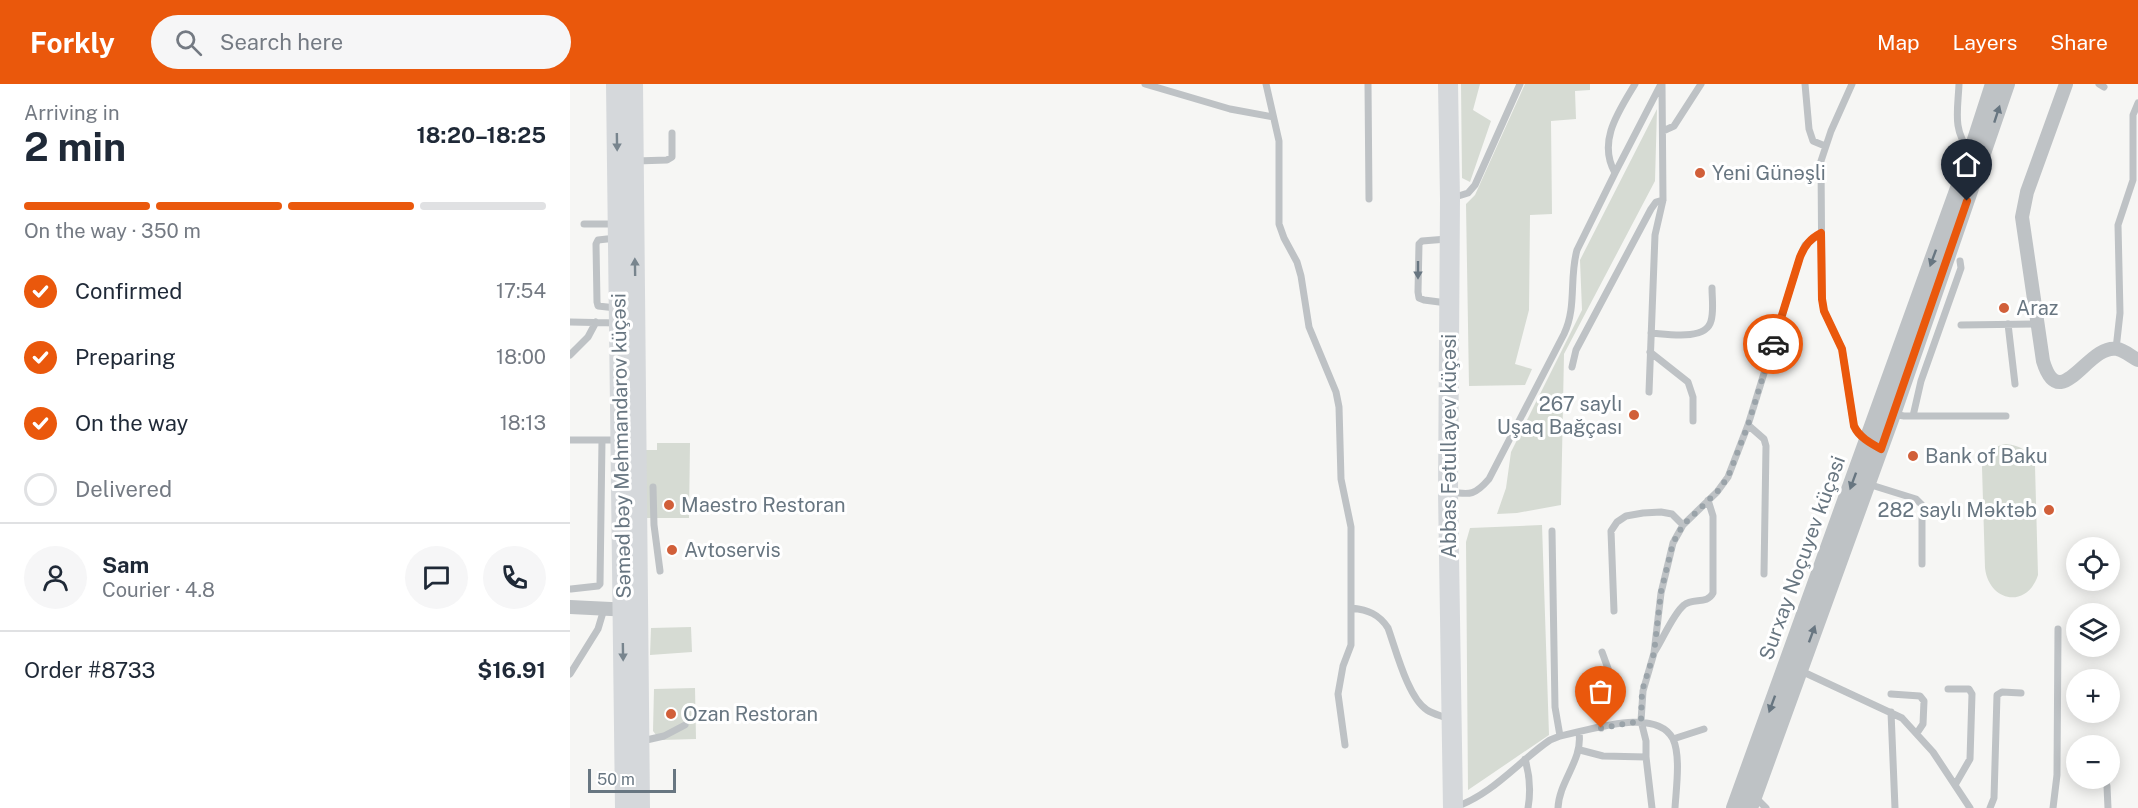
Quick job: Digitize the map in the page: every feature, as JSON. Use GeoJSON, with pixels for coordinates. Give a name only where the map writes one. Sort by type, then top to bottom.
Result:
{"type":"FeatureCollection","features":[{"type":"Feature","properties":{"kind":"main road","name":"Səməd bəy Mehmandarov küçəsi"},"geometry":{"type":"LineString","coordinates":[[616,84],[619,316],[611,440],[622,610],[625,808]]}},
{"type":"Feature","properties":{"kind":"main road","name":"Səməd bəy Mehmandarov küçəsi"},"geometry":{"type":"LineString","coordinates":[[633,84],[646,526],[622,610],[640,741],[640,808]]}},
{"type":"Feature","properties":{"kind":"main road","name":"Abbas Fətullayev küçəsi"},"geometry":{"type":"LineString","coordinates":[[1448,84],[1450,199],[1448,492],[1453,808]]}},
{"type":"Feature","properties":{"kind":"street","name":"Surxay Noçuyev küçəsi"},"geometry":{"type":"LineString","coordinates":[[1734,808],[1868,484],[1874,445],[1893,414],[1977,155],[1993,84]]}},
{"type":"Feature","properties":{"kind":"street","name":"Surxay Noçuyev küçəsi"},"geometry":{"type":"LineString","coordinates":[[1757,805],[1793,667],[1977,155],[2007,84]]}},
{"type":"Feature","properties":{"kind":"street"},"geometry":{"type":"LineString","coordinates":[[2066,84],[2027,192],[2022,217],[2046,372],[2052,380],[2066,382],[2097,354],[2116,349],[2138,360]]}},
{"type":"Feature","properties":{"kind":"street"},"geometry":{"type":"LineString","coordinates":[[570,607],[622,610]]}},
{"type":"Feature","properties":{"kind":"lane"},"geometry":{"type":"LineString","coordinates":[[1145,84],[1230,109],[1274,117]]}},
{"type":"Feature","properties":{"kind":"lane"},"geometry":{"type":"LineString","coordinates":[[1266,84],[1280,149],[1279,224],[1297,262],[1309,327],[1336,392],[1339,407],[1341,479],[1351,527],[1351,645],[1343,666],[1338,694],[1345,745]]}},
{"type":"Feature","properties":{"kind":"lane"},"geometry":{"type":"LineString","coordinates":[[1368,84],[1369,199]]}},
{"type":"Feature","properties":{"kind":"lane"},"geometry":{"type":"LineString","coordinates":[[1450,199],[1468,193],[1475,184],[1520,84]]}},
{"type":"Feature","properties":{"kind":"lane"},"geometry":{"type":"LineString","coordinates":[[1615,173],[1611,166],[1609,137],[1614,121],[1635,84]]}},
{"type":"Feature","properties":{"kind":"lane"},"geometry":{"type":"LineString","coordinates":[[1448,492],[1467,495],[1478,491],[1489,479],[1570,321],[1577,250],[1662,84]]}},
{"type":"Feature","properties":{"kind":"lane"},"geometry":{"type":"LineString","coordinates":[[1649,392],[1655,235],[1663,200],[1662,84]]}},
{"type":"Feature","properties":{"kind":"lane"},"geometry":{"type":"LineString","coordinates":[[1663,131],[1674,126],[1701,84]]}},
{"type":"Feature","properties":{"kind":"lane"},"geometry":{"type":"LineString","coordinates":[[1805,84],[1809,129],[1814,141],[1825,146]]}},
{"type":"Feature","properties":{"kind":"lane"},"geometry":{"type":"LineString","coordinates":[[1852,84],[1825,146],[1821,161],[1822,299],[1824,311],[1842,349],[1854,426],[1857,432],[1874,445]]}},
{"type":"Feature","properties":{"kind":"lane"},"geometry":{"type":"LineString","coordinates":[[1959,84],[1957,129],[1962,142],[1977,155]]}},
{"type":"Feature","properties":{"kind":"lane"},"geometry":{"type":"LineString","coordinates":[[2116,349],[2120,313],[2118,225],[2133,180],[2133,115],[2138,103]]}},
{"type":"Feature","properties":{"kind":"lane"},"geometry":{"type":"LineString","coordinates":[[634,161],[667,160],[672,157],[672,133]]}},
{"type":"Feature","properties":{"kind":"lane"},"geometry":{"type":"LineString","coordinates":[[1572,367],[1576,350],[1651,209],[1656,202],[1663,200]]}},
{"type":"Feature","properties":{"kind":"lane"},"geometry":{"type":"LineString","coordinates":[[584,224],[618,231]]}},
{"type":"Feature","properties":{"kind":"lane"},"geometry":{"type":"LineString","coordinates":[[1652,808],[1646,741],[1641,721],[1642,691],[1654,653],[1661,592],[1673,543],[1683,525],[1717,492],[1728,477],[1748,425],[1800,257],[1805,245],[1821,233]]}},
{"type":"Feature","properties":{"kind":"lane"},"geometry":{"type":"LineString","coordinates":[[1449,238],[1422,241],[1418,248],[1419,298],[1449,303]]}},
{"type":"Feature","properties":{"kind":"lane"},"geometry":{"type":"LineString","coordinates":[[1913,416],[1918,390],[1961,268],[1960,261]]}},
{"type":"Feature","properties":{"kind":"lane"},"geometry":{"type":"LineString","coordinates":[[1651,333],[1692,335],[1708,328],[1712,320],[1712,288]]}},
{"type":"Feature","properties":{"kind":"lane"},"geometry":{"type":"LineString","coordinates":[[570,322],[596,322],[619,316]]}},
{"type":"Feature","properties":{"kind":"lane"},"geometry":{"type":"LineString","coordinates":[[570,355],[588,337],[596,322]]}},
{"type":"Feature","properties":{"kind":"lane"},"geometry":{"type":"LineString","coordinates":[[2008,324],[2015,384]]}},
{"type":"Feature","properties":{"kind":"lane"},"geometry":{"type":"LineString","coordinates":[[1961,325],[2038,324]]}},
{"type":"Feature","properties":{"kind":"lane"},"geometry":{"type":"LineString","coordinates":[[1650,352],[1688,382],[1693,397],[1693,421]]}},
{"type":"Feature","properties":{"kind":"lane"},"geometry":{"type":"LineString","coordinates":[[1893,414],[2007,416]]}},
{"type":"Feature","properties":{"kind":"lane"},"geometry":{"type":"LineString","coordinates":[[1748,425],[1764,439],[1766,446],[1764,574]]}},
{"type":"Feature","properties":{"kind":"lane"},"geometry":{"type":"LineString","coordinates":[[570,440],[611,440],[600,584],[571,588],[570,607]]}},
{"type":"Feature","properties":{"kind":"lane"},"geometry":{"type":"LineString","coordinates":[[1868,484],[1916,499],[1922,505],[1922,564]]}},
{"type":"Feature","properties":{"kind":"lane"},"geometry":{"type":"LineString","coordinates":[[653,487],[646,526],[660,571]]}},
{"type":"Feature","properties":{"kind":"lane"},"geometry":{"type":"LineString","coordinates":[[1654,653],[1682,607],[1691,601],[1707,600],[1713,593],[1713,516],[1708,500]]}},
{"type":"Feature","properties":{"kind":"lane"},"geometry":{"type":"LineString","coordinates":[[1614,611],[1611,531],[1617,522],[1626,516],[1661,512],[1671,514],[1683,525]]}},
{"type":"Feature","properties":{"kind":"lane"},"geometry":{"type":"LineString","coordinates":[[1552,531],[1555,707],[1560,736]]}},
{"type":"Feature","properties":{"kind":"lane"},"geometry":{"type":"LineString","coordinates":[[1352,608],[1373,613],[1383,621],[1388,628],[1418,702],[1427,710],[1451,720]]}},
{"type":"Feature","properties":{"kind":"lane"},"geometry":{"type":"LineString","coordinates":[[570,674],[598,629],[622,610]]}},
{"type":"Feature","properties":{"kind":"lane"},"geometry":{"type":"LineString","coordinates":[[2053,808],[2057,775],[2058,629]]}},
{"type":"Feature","properties":{"kind":"lane"},"geometry":{"type":"LineString","coordinates":[[1601,728],[1610,681],[1610,674],[1602,652]]}},
{"type":"Feature","properties":{"kind":"lane"},"geometry":{"type":"LineString","coordinates":[[1793,667],[1902,718],[1917,733],[1970,808]]}},
{"type":"Feature","properties":{"kind":"lane"},"geometry":{"type":"LineString","coordinates":[[1948,689],[1969,689],[1972,694],[1970,759],[1955,785]]}},
{"type":"Feature","properties":{"kind":"lane"},"geometry":{"type":"LineString","coordinates":[[1990,808],[1994,798],[1997,695],[2002,692],[2020,693]]}},
{"type":"Feature","properties":{"kind":"lane"},"geometry":{"type":"LineString","coordinates":[[1891,694],[1920,696],[1924,701],[1923,723],[1917,733]]}},
{"type":"Feature","properties":{"kind":"lane"},"geometry":{"type":"LineString","coordinates":[[1891,712],[1895,808]]}},
{"type":"Feature","properties":{"kind":"lane"},"geometry":{"type":"LineString","coordinates":[[1453,808],[1487,790],[1550,740],[1560,736],[1641,721],[1656,724],[1666,730],[1673,739],[1677,771],[1675,808]]}},
{"type":"Feature","properties":{"kind":"lane"},"geometry":{"type":"LineString","coordinates":[[640,741],[664,736],[685,725]]}},
{"type":"Feature","properties":{"kind":"lane"},"geometry":{"type":"LineString","coordinates":[[1673,739],[1704,729]]}},
{"type":"Feature","properties":{"kind":"lane"},"geometry":{"type":"LineString","coordinates":[[1558,808],[1562,787],[1580,750],[1579,733]]}},
{"type":"Feature","properties":{"kind":"lane"},"geometry":{"type":"LineString","coordinates":[[1580,750],[1604,756],[1646,757]]}},
{"type":"Feature","properties":{"kind":"lane"},"geometry":{"type":"LineString","coordinates":[[1525,759],[1529,774],[1528,808]]}},
{"type":"Feature","properties":{"kind":"lane"},"geometry":{"type":"LineString","coordinates":[[2107,789],[2108,808]]}},
{"type":"Feature","properties":{"kind":"shaded area"},"geometry":{"type":"Polygon","coordinates":[[[1461,84],[1480,84],[1473,110],[1491,121],[1470,182],[1462,178],[1461,84]]]}},
{"type":"Feature","properties":{"kind":"shaded area"},"geometry":{"type":"Polygon","coordinates":[[[1525,84],[1590,84],[1590,90],[1575,91],[1576,119],[1551,121],[1552,214],[1530,215],[1529,310],[1515,364],[1532,369],[1525,385],[1469,386],[1466,204],[1475,195],[1525,84]]]}},
{"type":"Feature","properties":{"kind":"shaded area"},"geometry":{"type":"Polygon","coordinates":[[[1657,109],[1655,181],[1564,354],[1561,505],[1497,514],[1506,488],[1511,452],[1582,310],[1580,260],[1657,109]]]}},
{"type":"Feature","properties":{"kind":"shaded area"},"geometry":{"type":"Polygon","coordinates":[[[657,443],[690,443],[689,518],[646,518],[645,450],[657,450],[657,443]]]}},
{"type":"Feature","properties":{"kind":"shaded area"},"geometry":{"type":"Polygon","coordinates":[[[2006,444],[2025,450],[2035,466],[2038,575],[2033,586],[2026,593],[2017,597],[2001,594],[1993,588],[1985,568],[1982,467],[1990,451],[2006,444]]]}},
{"type":"Feature","properties":{"kind":"shaded area"},"geometry":{"type":"Polygon","coordinates":[[[1542,525],[1549,735],[1468,790],[1466,542],[1470,528],[1542,525]]]}},
{"type":"Feature","properties":{"kind":"shaded area"},"geometry":{"type":"Polygon","coordinates":[[[691,627],[692,652],[650,655],[651,628],[691,627]]]}},
{"type":"Feature","properties":{"kind":"shaded area"},"geometry":{"type":"Polygon","coordinates":[[[695,688],[696,739],[660,740],[653,731],[654,689],[695,688]]]}},
{"type":"Feature","properties":{"kind":"way so far"},"geometry":{"type":"LineString","coordinates":[[1601,728],[1641,721],[1642,691],[1654,653],[1661,592],[1673,543],[1683,525],[1717,492],[1728,477],[1748,425],[1773,344]]}},
{"type":"Feature","properties":{"kind":"place","name":"Yeni Günəşli"},"geometry":{"type":"Point","coordinates":[1700,173]}},
{"type":"Feature","properties":{"kind":"place","name":"Araz"},"geometry":{"type":"Point","coordinates":[2004,308]}},
{"type":"Feature","properties":{"kind":"place","name":"267 saylı Uşaq Bağçası"},"geometry":{"type":"Point","coordinates":[1634,415]}},
{"type":"Feature","properties":{"kind":"place","name":"Bank of Baku"},"geometry":{"type":"Point","coordinates":[1913,456]}},
{"type":"Feature","properties":{"kind":"place","name":"Maestro Restoran"},"geometry":{"type":"Point","coordinates":[669,505]}},
{"type":"Feature","properties":{"kind":"place","name":"282 saylı Məktəb"},"geometry":{"type":"Point","coordinates":[2049,510]}},
{"type":"Feature","properties":{"kind":"place","name":"Avtoservis"},"geometry":{"type":"Point","coordinates":[672,550]}},
{"type":"Feature","properties":{"kind":"place","name":"Ozan Restoran"},"geometry":{"type":"Point","coordinates":[671,714]}},
{"type":"Feature","properties":{"kind":"route"},"geometry":{"type":"LineString","coordinates":[[1773,344],[1805,245],[1821,233],[1824,311],[1839,338],[1842,349],[1854,426],[1867,441],[1881,449],[1967,201]]}}]}
